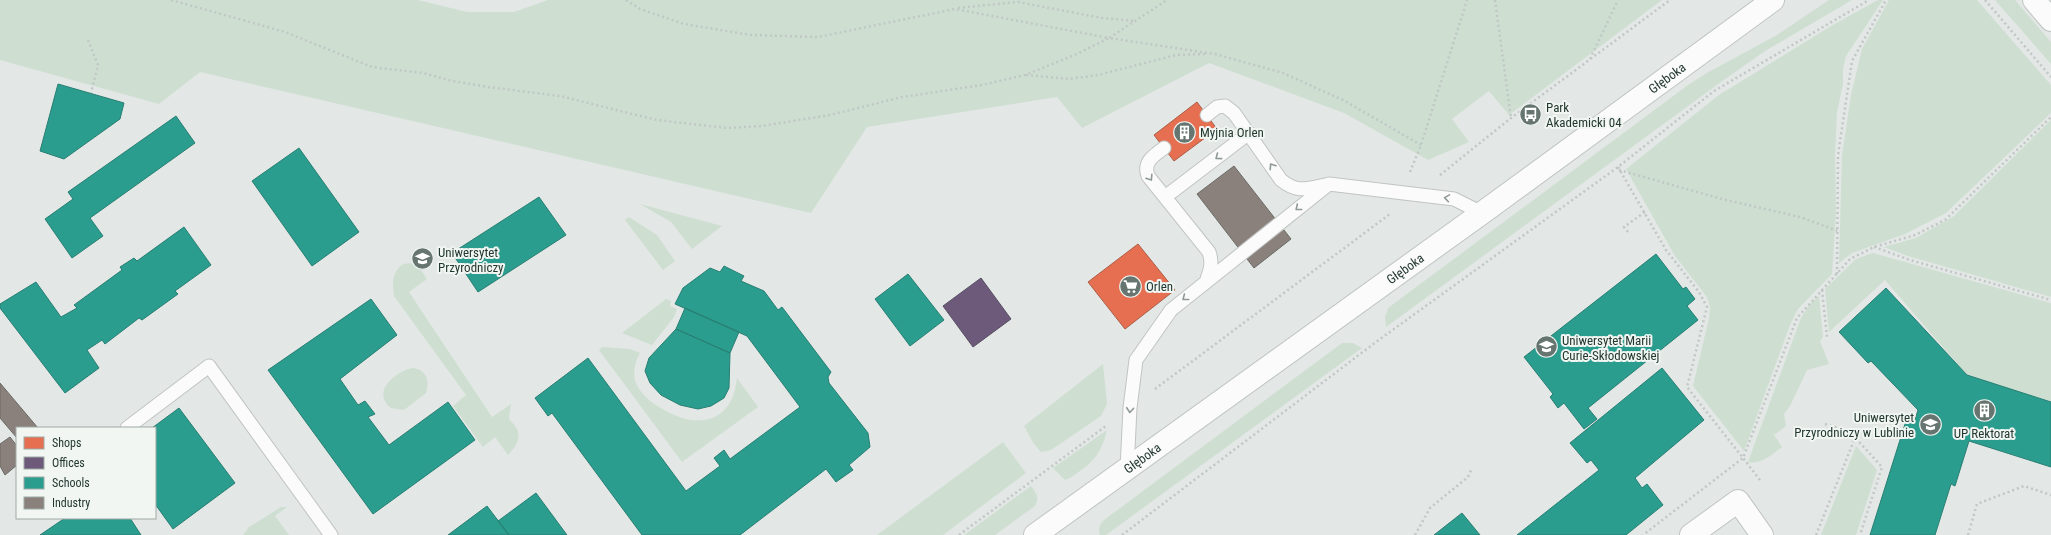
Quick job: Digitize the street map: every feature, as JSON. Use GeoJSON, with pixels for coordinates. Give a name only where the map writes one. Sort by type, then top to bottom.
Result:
{"type":"FeatureCollection","features":[{"type":"Feature","properties":{"kind":"street","name":"Głęboka"},"geometry":{"type":"LineString","coordinates":[[1035,535],[1482,213],[1773,0]]}},
{"type":"Feature","properties":{"kind":"street"},"geometry":{"type":"LineString","coordinates":[[2034,0],[2051,20]]}},
{"type":"Feature","properties":{"kind":"street"},"geometry":{"type":"LineString","coordinates":[[1691,535],[1738,501],[1762,535]]}},
{"type":"Feature","properties":{"kind":"lane"},"geometry":{"type":"LineString","coordinates":[[1207,115],[1217,107],[1224,106],[1234,113],[1281,180],[1290,187],[1302,190],[1328,184],[1417,193],[1454,199],[1482,213]]}},
{"type":"Feature","properties":{"kind":"lane"},"geometry":{"type":"LineString","coordinates":[[1165,197],[1249,133]]}},
{"type":"Feature","properties":{"kind":"lane"},"geometry":{"type":"LineString","coordinates":[[1164,148],[1154,155],[1147,164],[1146,171],[1148,176],[1209,252],[1212,259],[1211,268],[1206,282]]}},
{"type":"Feature","properties":{"kind":"lane"},"geometry":{"type":"LineString","coordinates":[[1127,468],[1130,408],[1136,360],[1171,310],[1328,184]]}},
{"type":"Feature","properties":{"kind":"lane"},"geometry":{"type":"LineString","coordinates":[[128,427],[209,366],[331,535]]}},
{"type":"Feature","properties":{"kind":"path"},"geometry":{"type":"LineString","coordinates":[[171,0],[285,32],[372,67],[423,73],[452,81],[488,87],[560,96],[657,120],[728,128],[762,126],[830,116],[902,97],[982,85],[1025,75],[1078,54],[1109,38],[1167,0]]}},
{"type":"Feature","properties":{"kind":"path"},"geometry":{"type":"LineString","coordinates":[[626,0],[640,9],[684,24],[717,31],[751,35],[818,37],[955,9],[1018,2],[1102,18],[1136,21]]}},
{"type":"Feature","properties":{"kind":"path"},"geometry":{"type":"LineString","coordinates":[[1417,193],[1408,177],[1421,145],[1467,0]]}},
{"type":"Feature","properties":{"kind":"path"},"geometry":{"type":"LineString","coordinates":[[1494,0],[1511,118]]}},
{"type":"Feature","properties":{"kind":"path"},"geometry":{"type":"LineString","coordinates":[[1589,61],[1618,0]]}},
{"type":"Feature","properties":{"kind":"path"},"geometry":{"type":"LineString","coordinates":[[959,535],[1417,193],[1511,118],[1670,0]]}},
{"type":"Feature","properties":{"kind":"path"},"geometry":{"type":"LineString","coordinates":[[1122,535],[1376,342],[1619,168],[1714,91],[1869,0]]}},
{"type":"Feature","properties":{"kind":"path"},"geometry":{"type":"LineString","coordinates":[[1836,274],[1838,231],[1838,154],[1852,61],[1886,0]]}},
{"type":"Feature","properties":{"kind":"path"},"geometry":{"type":"LineString","coordinates":[[1985,0],[2051,77]]}},
{"type":"Feature","properties":{"kind":"path"},"geometry":{"type":"LineString","coordinates":[[955,9],[1109,38],[1215,54],[1283,73],[1343,100],[1421,145]]}},
{"type":"Feature","properties":{"kind":"path"},"geometry":{"type":"LineString","coordinates":[[88,40],[98,65],[91,93]]}},
{"type":"Feature","properties":{"kind":"path"},"geometry":{"type":"LineString","coordinates":[[1025,75],[1069,79],[1098,75],[1176,55],[1215,54]]}},
{"type":"Feature","properties":{"kind":"path"},"geometry":{"type":"LineString","coordinates":[[1643,535],[1743,458],[1797,318],[1850,259],[1874,247],[1915,235],[1945,220],[2051,117]]}},
{"type":"Feature","properties":{"kind":"path"},"geometry":{"type":"LineString","coordinates":[[1619,168],[1666,250],[1699,292],[1706,307],[1687,387],[1760,480]]}},
{"type":"Feature","properties":{"kind":"path"},"geometry":{"type":"LineString","coordinates":[[1619,168],[1722,199],[1800,218],[1838,231]]}},
{"type":"Feature","properties":{"kind":"path"},"geometry":{"type":"LineString","coordinates":[[1628,232],[1624,227],[1645,212]]}},
{"type":"Feature","properties":{"kind":"path"},"geometry":{"type":"LineString","coordinates":[[1874,247],[1910,260],[2051,300]]}},
{"type":"Feature","properties":{"kind":"path"},"geometry":{"type":"LineString","coordinates":[[1822,290],[1827,337]]}},
{"type":"Feature","properties":{"kind":"path"},"geometry":{"type":"LineString","coordinates":[[1825,424],[1850,432],[1882,467],[1860,535]]}},
{"type":"Feature","properties":{"kind":"path"},"geometry":{"type":"LineString","coordinates":[[1816,535],[1855,438]]}},
{"type":"Feature","properties":{"kind":"path"},"geometry":{"type":"LineString","coordinates":[[1415,535],[1430,508],[1468,478],[1472,468]]}},
{"type":"Feature","properties":{"kind":"path"},"geometry":{"type":"LineString","coordinates":[[1968,535],[1977,504],[2024,486],[2051,495]]}},
{"type":"Feature","properties":{"kind":"green space"},"geometry":{"type":"Polygon","coordinates":[[[0,0],[418,0],[467,12],[514,12],[548,0],[1662,0],[1509,115],[1489,91],[1452,119],[1469,142],[1428,160],[1344,113],[1209,63],[1082,128],[1057,97],[867,127],[811,213],[200,72],[159,104],[0,60],[0,0]]]}},
{"type":"Feature","properties":{"kind":"green space"},"geometry":{"type":"Polygon","coordinates":[[[1829,0],[1852,0],[1765,51],[1386,327],[1385,317],[1388,308],[1688,85],[1705,74],[1777,35],[1829,0]]]}},
{"type":"Feature","properties":{"kind":"green space"},"geometry":{"type":"Polygon","coordinates":[[[1878,0],[1883,0],[1846,56],[1843,69],[1843,84],[1837,112],[1835,156],[1836,213],[1832,274],[1798,309],[1790,325],[1744,451],[1693,386],[1709,318],[1710,307],[1707,297],[1675,256],[1626,169],[1719,95],[1831,26],[1878,0]]]}},
{"type":"Feature","properties":{"kind":"green space"},"geometry":{"type":"Polygon","coordinates":[[[1889,0],[1977,0],[2051,85],[2051,113],[1946,213],[1905,234],[1852,253],[1839,263],[1842,155],[1851,95],[1862,49],[1889,0]]]}},
{"type":"Feature","properties":{"kind":"green space"},"geometry":{"type":"Polygon","coordinates":[[[1995,0],[2015,0],[2051,42],[2051,64],[1995,0]]]}},
{"type":"Feature","properties":{"kind":"green space"},"geometry":{"type":"Polygon","coordinates":[[[2051,120],[2051,297],[1908,256],[1884,247],[1916,238],[1954,216],[2051,120]]]}},
{"type":"Feature","properties":{"kind":"green space"},"geometry":{"type":"Polygon","coordinates":[[[640,204],[722,226],[692,249],[671,222],[640,204]]]}},
{"type":"Feature","properties":{"kind":"green space"},"geometry":{"type":"Polygon","coordinates":[[[629,217],[657,235],[675,261],[663,270],[625,220],[629,217]]]}},
{"type":"Feature","properties":{"kind":"green space"},"geometry":{"type":"Polygon","coordinates":[[[1873,253],[2051,303],[2051,402],[1967,375],[1885,280],[1829,332],[1825,289],[1856,259],[1873,253]]]}},
{"type":"Feature","properties":{"kind":"green space"},"geometry":{"type":"Polygon","coordinates":[[[413,263],[418,266],[427,279],[409,292],[492,417],[511,404],[509,418],[517,430],[518,441],[508,455],[495,437],[483,447],[453,406],[466,395],[394,296],[393,282],[399,267],[403,264],[413,263]]]}},
{"type":"Feature","properties":{"kind":"green space"},"geometry":{"type":"Polygon","coordinates":[[[1819,296],[1823,337],[1820,341],[1829,364],[1807,370],[1790,406],[1784,414],[1786,426],[1774,435],[1782,447],[1771,456],[1758,462],[1748,462],[1801,318],[1810,304],[1819,296]]]}},
{"type":"Feature","properties":{"kind":"green space"},"geometry":{"type":"Polygon","coordinates":[[[666,299],[671,301],[670,306],[677,309],[674,317],[652,345],[622,333],[666,299]]]}},
{"type":"Feature","properties":{"kind":"green space"},"geometry":{"type":"Polygon","coordinates":[[[1342,343],[1353,343],[1362,348],[1106,535],[1100,535],[1099,527],[1104,520],[1342,343]]]}},
{"type":"Feature","properties":{"kind":"green space"},"geometry":{"type":"Polygon","coordinates":[[[602,347],[630,349],[640,353],[635,364],[634,371],[638,387],[652,402],[677,416],[690,420],[701,420],[712,418],[721,413],[729,404],[734,393],[737,378],[758,407],[682,462],[599,350],[602,347]]]}},
{"type":"Feature","properties":{"kind":"green space"},"geometry":{"type":"Polygon","coordinates":[[[1103,364],[1107,404],[1101,416],[1051,450],[1041,452],[1034,444],[1024,426],[1103,364]]]}},
{"type":"Feature","properties":{"kind":"green space"},"geometry":{"type":"Polygon","coordinates":[[[412,368],[421,370],[426,376],[426,393],[404,410],[391,408],[385,402],[383,396],[387,384],[398,374],[412,368]]]}},
{"type":"Feature","properties":{"kind":"green space"},"geometry":{"type":"Polygon","coordinates":[[[1107,430],[1105,439],[1098,453],[1089,464],[1070,478],[1065,480],[1053,468],[1107,430]]]}},
{"type":"Feature","properties":{"kind":"green space"},"geometry":{"type":"Polygon","coordinates":[[[1003,442],[1026,473],[943,535],[877,535],[1003,442]]]}},
{"type":"Feature","properties":{"kind":"green space"},"geometry":{"type":"Polygon","coordinates":[[[1856,446],[1877,470],[1856,535],[1821,535],[1856,446]]]}},
{"type":"Feature","properties":{"kind":"green space"},"geometry":{"type":"Polygon","coordinates":[[[1031,486],[1036,493],[1037,498],[1035,506],[995,535],[964,535],[1031,486]]]}},
{"type":"Feature","properties":{"kind":"green space"},"geometry":{"type":"Polygon","coordinates":[[[281,507],[287,507],[275,516],[289,535],[243,535],[249,527],[281,507]]]}},
{"type":"Feature","properties":{"kind":"building: Shops","name":"Myjnia Orlen"},"geometry":{"type":"Polygon","coordinates":[[[1197,102],[1217,129],[1174,161],[1154,135],[1197,102]]]}},
{"type":"Feature","properties":{"kind":"building: Shops","name":"Orlen"},"geometry":{"type":"Polygon","coordinates":[[[1138,244],[1175,290],[1125,329],[1088,282],[1138,244]]]}},
{"type":"Feature","properties":{"kind":"building: Offices"},"geometry":{"type":"Polygon","coordinates":[[[981,278],[1011,319],[973,347],[943,306],[981,278]]]}},
{"type":"Feature","properties":{"kind":"building: Schools"},"geometry":{"type":"Polygon","coordinates":[[[58,84],[124,103],[120,119],[64,159],[40,151],[58,84]]]}},
{"type":"Feature","properties":{"kind":"building: Schools"},"geometry":{"type":"Polygon","coordinates":[[[176,116],[195,143],[90,218],[103,236],[72,258],[45,219],[73,199],[68,192],[176,116]]]}},
{"type":"Feature","properties":{"kind":"building: Schools"},"geometry":{"type":"Polygon","coordinates":[[[299,148],[359,232],[312,266],[252,181],[299,148]]]}},
{"type":"Feature","properties":{"kind":"building: Schools"},"geometry":{"type":"Polygon","coordinates":[[[539,197],[566,235],[478,292],[452,253],[539,197]]]}},
{"type":"Feature","properties":{"kind":"building: Schools"},"geometry":{"type":"Polygon","coordinates":[[[184,227],[211,265],[175,291],[178,294],[142,320],[139,318],[105,344],[102,340],[87,350],[99,368],[65,393],[0,308],[0,304],[36,282],[61,317],[77,308],[74,305],[122,270],[120,267],[134,258],[137,261],[184,227]]]}},
{"type":"Feature","properties":{"kind":"building: Schools"},"geometry":{"type":"Polygon","coordinates":[[[1656,254],[1683,289],[1686,287],[1695,299],[1687,306],[1698,320],[1588,408],[1597,419],[1584,429],[1564,403],[1558,408],[1550,397],[1553,394],[1524,357],[1656,254]]]}},
{"type":"Feature","properties":{"kind":"building: Schools"},"geometry":{"type":"Polygon","coordinates":[[[724,266],[744,276],[741,281],[764,291],[778,310],[782,307],[831,372],[828,377],[829,383],[868,433],[870,447],[849,465],[853,470],[836,482],[826,469],[740,535],[642,535],[552,413],[548,416],[535,398],[588,358],[686,491],[720,466],[714,458],[724,450],[730,459],[800,407],[747,336],[675,304],[683,288],[710,268],[720,272],[724,266]]]}},
{"type":"Feature","properties":{"kind":"building: Schools"},"geometry":{"type":"Polygon","coordinates":[[[908,274],[944,320],[910,346],[875,299],[908,274]]]}},
{"type":"Feature","properties":{"kind":"building: Schools","name":"UP Rektorat"},"geometry":{"type":"Polygon","coordinates":[[[1886,288],[1967,375],[2051,402],[2051,467],[1969,441],[1955,486],[1951,484],[1935,535],[1870,535],[1906,421],[1914,423],[1918,410],[1871,361],[1868,363],[1839,332],[1886,288]]]}},
{"type":"Feature","properties":{"kind":"building: Schools"},"geometry":{"type":"Polygon","coordinates":[[[371,299],[397,335],[340,379],[358,405],[365,401],[375,414],[368,417],[389,445],[448,402],[475,440],[373,514],[268,370],[371,299]]]}},
{"type":"Feature","properties":{"kind":"building: Schools"},"geometry":{"type":"Polygon","coordinates":[[[685,308],[739,332],[730,353],[676,329],[685,308]]]}},
{"type":"Feature","properties":{"kind":"building: Schools"},"geometry":{"type":"Polygon","coordinates":[[[676,329],[730,353],[729,388],[724,398],[711,406],[698,409],[680,405],[661,395],[650,383],[645,371],[649,358],[676,329]]]}},
{"type":"Feature","properties":{"kind":"building: Schools"},"geometry":{"type":"Polygon","coordinates":[[[1662,368],[1704,420],[1635,478],[1642,488],[1647,484],[1663,505],[1626,535],[1517,535],[1599,470],[1591,460],[1587,463],[1570,443],[1662,368]]]}},
{"type":"Feature","properties":{"kind":"building: Schools"},"geometry":{"type":"Polygon","coordinates":[[[179,408],[235,483],[173,529],[156,505],[156,427],[153,427],[179,408]]]}},
{"type":"Feature","properties":{"kind":"building: Schools"},"geometry":{"type":"Polygon","coordinates":[[[536,493],[567,535],[509,535],[498,521],[536,493]]]}},
{"type":"Feature","properties":{"kind":"building: Schools"},"geometry":{"type":"Polygon","coordinates":[[[487,506],[509,535],[448,535],[487,506]]]}},
{"type":"Feature","properties":{"kind":"building: Schools"},"geometry":{"type":"Polygon","coordinates":[[[1462,513],[1480,535],[1434,535],[1462,513]]]}},
{"type":"Feature","properties":{"kind":"building: Schools"},"geometry":{"type":"Polygon","coordinates":[[[64,519],[131,519],[141,535],[40,535],[64,519]]]}},
{"type":"Feature","properties":{"kind":"building: Industry"},"geometry":{"type":"Polygon","coordinates":[[[1234,166],[1291,239],[1254,268],[1197,194],[1234,166]]]}},
{"type":"Feature","properties":{"kind":"building: Industry"},"geometry":{"type":"Polygon","coordinates":[[[0,383],[37,427],[16,427],[16,437],[0,418],[0,383]]]}},
{"type":"Feature","properties":{"kind":"building: Industry"},"geometry":{"type":"Polygon","coordinates":[[[10,437],[16,445],[16,466],[5,475],[0,466],[0,444],[10,437]]]}},
{"type":"Feature","properties":{"kind":"place","name":"Park Akademicki 04"},"geometry":{"type":"Point","coordinates":[1530,114]}},
{"type":"Feature","properties":{"kind":"place","name":"Myjnia Orlen"},"geometry":{"type":"Point","coordinates":[1185,132]}},
{"type":"Feature","properties":{"kind":"place","name":"Uniwersytet Przyrodniczy"},"geometry":{"type":"Point","coordinates":[423,259]}},
{"type":"Feature","properties":{"kind":"place","name":"Orlen"},"geometry":{"type":"Point","coordinates":[1131,286]}},
{"type":"Feature","properties":{"kind":"place","name":"Uniwersytet Marii Curie-Skłodowskiej"},"geometry":{"type":"Point","coordinates":[1547,347]}},
{"type":"Feature","properties":{"kind":"place","name":"UP Rektorat"},"geometry":{"type":"Point","coordinates":[1984,411]}},
{"type":"Feature","properties":{"kind":"place","name":"Uniwersytet Przyrodniczy w Lublinie"},"geometry":{"type":"Point","coordinates":[1930,424]}}]}
